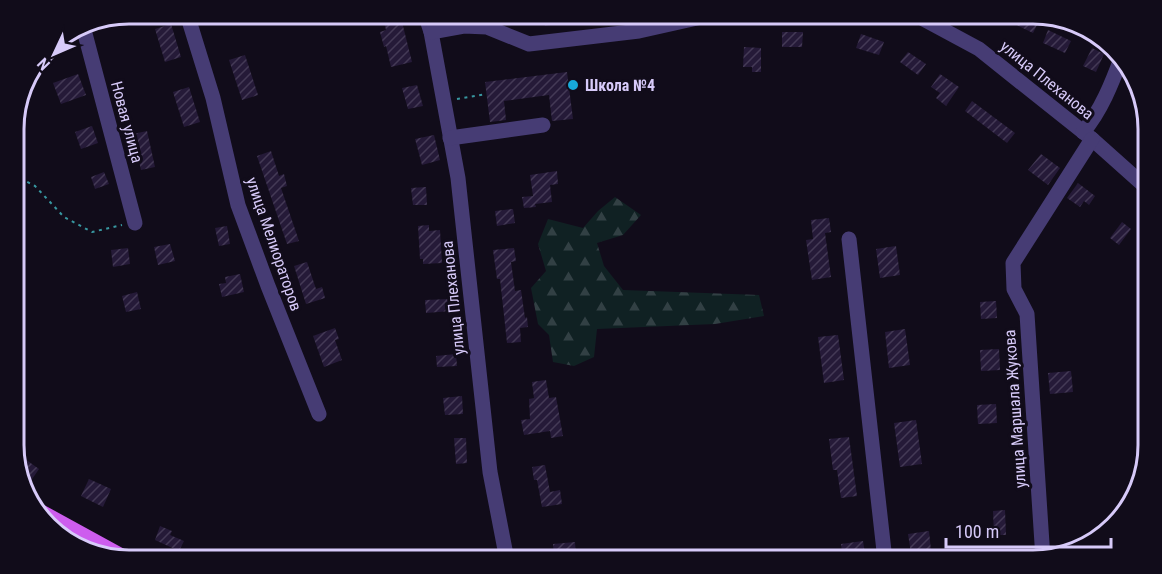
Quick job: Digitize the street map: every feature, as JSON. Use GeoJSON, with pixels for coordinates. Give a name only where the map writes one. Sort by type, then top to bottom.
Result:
{"type":"FeatureCollection","features":[{"type":"Feature","properties":{"kind":"main road"},"geometry":{"type":"LineString","coordinates":[[57,521],[102,546]]}},
{"type":"Feature","properties":{"kind":"street","name":"улица Мелиораторов"},"geometry":{"type":"LineString","coordinates":[[190,24],[213,98],[238,205],[319,414]]}},
{"type":"Feature","properties":{"kind":"street","name":"улица Плеханова"},"geometry":{"type":"LineString","coordinates":[[428,24],[458,178],[490,472],[505,550]]}},
{"type":"Feature","properties":{"kind":"street"},"geometry":{"type":"LineString","coordinates":[[431,32],[464,26],[487,27],[529,44],[639,31],[670,24]]}},
{"type":"Feature","properties":{"kind":"street","name":"улица Плеханова"},"geometry":{"type":"LineString","coordinates":[[933,24],[979,49],[1138,180]]}},
{"type":"Feature","properties":{"kind":"street","name":"Новая улица"},"geometry":{"type":"LineString","coordinates":[[85,34],[135,223]]}},
{"type":"Feature","properties":{"kind":"street","name":"улица Маршала Жукова"},"geometry":{"type":"LineString","coordinates":[[1042,550],[1027,314],[1014,289],[1013,263],[1087,136],[1091,122],[1118,68]]}},
{"type":"Feature","properties":{"kind":"street"},"geometry":{"type":"LineString","coordinates":[[450,138],[543,125]]}},
{"type":"Feature","properties":{"kind":"street"},"geometry":{"type":"LineString","coordinates":[[849,239],[884,550]]}},
{"type":"Feature","properties":{"kind":"path"},"geometry":{"type":"LineString","coordinates":[[443,102],[486,94]]}},
{"type":"Feature","properties":{"kind":"path"},"geometry":{"type":"LineString","coordinates":[[24,180],[35,186],[64,217],[92,232],[135,223]]}},
{"type":"Feature","properties":{"kind":"green space"},"geometry":{"type":"Polygon","coordinates":[[[615,197],[641,215],[623,235],[597,243],[604,266],[623,290],[759,295],[764,316],[715,324],[597,329],[594,357],[574,366],[553,362],[549,335],[538,324],[531,288],[546,271],[538,244],[548,219],[583,228],[615,197]]]}},
{"type":"Feature","properties":{"kind":"building"},"geometry":{"type":"Polygon","coordinates":[[[171,24],[181,57],[165,62],[155,29],[171,24]]]}},
{"type":"Feature","properties":{"kind":"building"},"geometry":{"type":"Polygon","coordinates":[[[384,24],[402,24],[412,62],[391,67],[380,32],[386,30],[384,24]]]}},
{"type":"Feature","properties":{"kind":"building"},"geometry":{"type":"Polygon","coordinates":[[[1014,24],[1038,24],[1033,33],[1014,24]]]}},
{"type":"Feature","properties":{"kind":"building"},"geometry":{"type":"Polygon","coordinates":[[[1048,30],[1071,41],[1065,53],[1043,43],[1048,30]]]}},
{"type":"Feature","properties":{"kind":"building"},"geometry":{"type":"Polygon","coordinates":[[[782,32],[803,32],[802,47],[782,47],[782,32]]]}},
{"type":"Feature","properties":{"kind":"building"},"geometry":{"type":"Polygon","coordinates":[[[861,34],[884,42],[879,55],[856,48],[861,34]]]}},
{"type":"Feature","properties":{"kind":"building"},"geometry":{"type":"Polygon","coordinates":[[[744,47],[761,48],[761,72],[752,72],[752,67],[743,67],[744,47]]]}},
{"type":"Feature","properties":{"kind":"building"},"geometry":{"type":"Polygon","coordinates":[[[1092,48],[1104,54],[1096,72],[1083,66],[1092,48]]]}},
{"type":"Feature","properties":{"kind":"building"},"geometry":{"type":"Polygon","coordinates":[[[908,52],[926,64],[918,75],[900,62],[908,52]]]}},
{"type":"Feature","properties":{"kind":"building"},"geometry":{"type":"Polygon","coordinates":[[[245,55],[258,95],[242,100],[229,60],[245,55]]]}},
{"type":"Feature","properties":{"kind":"building"},"geometry":{"type":"Polygon","coordinates":[[[567,72],[573,119],[552,121],[549,95],[504,101],[506,120],[490,122],[485,82],[567,72]]]}},
{"type":"Feature","properties":{"kind":"building"},"geometry":{"type":"Polygon","coordinates":[[[78,74],[86,95],[61,104],[53,83],[78,74]]]}},
{"type":"Feature","properties":{"kind":"building"},"geometry":{"type":"Polygon","coordinates":[[[940,74],[959,87],[946,106],[936,98],[940,93],[931,87],[940,74]]]}},
{"type":"Feature","properties":{"kind":"building"},"geometry":{"type":"Polygon","coordinates":[[[417,85],[423,106],[408,109],[402,88],[417,85]]]}},
{"type":"Feature","properties":{"kind":"building"},"geometry":{"type":"Polygon","coordinates":[[[189,87],[200,122],[184,127],[173,92],[189,87]]]}},
{"type":"Feature","properties":{"kind":"building"},"geometry":{"type":"Polygon","coordinates":[[[972,101],[1015,133],[1007,143],[965,111],[972,101]]]}},
{"type":"Feature","properties":{"kind":"building"},"geometry":{"type":"Polygon","coordinates":[[[92,126],[98,143],[81,149],[75,132],[92,126]]]}},
{"type":"Feature","properties":{"kind":"building"},"geometry":{"type":"Polygon","coordinates":[[[147,131],[155,167],[141,170],[133,134],[147,131]]]}},
{"type":"Feature","properties":{"kind":"building"},"geometry":{"type":"Polygon","coordinates":[[[434,135],[440,160],[422,165],[415,139],[434,135]]]}},
{"type":"Feature","properties":{"kind":"building"},"geometry":{"type":"Polygon","coordinates":[[[271,151],[279,176],[284,174],[287,186],[281,188],[299,241],[287,244],[257,156],[271,151]]]}},
{"type":"Feature","properties":{"kind":"building"},"geometry":{"type":"Polygon","coordinates":[[[1041,154],[1060,168],[1048,185],[1028,170],[1041,154]]]}},
{"type":"Feature","properties":{"kind":"building"},"geometry":{"type":"Polygon","coordinates":[[[557,171],[558,184],[550,185],[552,202],[524,208],[522,197],[533,196],[530,175],[557,171]]]}},
{"type":"Feature","properties":{"kind":"building"},"geometry":{"type":"Polygon","coordinates":[[[104,172],[109,184],[95,189],[91,177],[104,172]]]}},
{"type":"Feature","properties":{"kind":"building"},"geometry":{"type":"Polygon","coordinates":[[[1078,183],[1095,196],[1089,205],[1084,201],[1080,207],[1067,198],[1078,183]]]}},
{"type":"Feature","properties":{"kind":"building"},"geometry":{"type":"Polygon","coordinates":[[[426,187],[427,205],[413,205],[411,188],[426,187]]]}},
{"type":"Feature","properties":{"kind":"building"},"geometry":{"type":"Polygon","coordinates":[[[513,209],[515,223],[497,226],[495,211],[513,209]]]}},
{"type":"Feature","properties":{"kind":"building"},"geometry":{"type":"Polygon","coordinates":[[[829,218],[831,232],[825,233],[831,277],[812,280],[806,240],[813,239],[811,220],[829,218]]]}},
{"type":"Feature","properties":{"kind":"building"},"geometry":{"type":"Polygon","coordinates":[[[1122,222],[1131,229],[1119,245],[1110,238],[1122,222]]]}},
{"type":"Feature","properties":{"kind":"building"},"geometry":{"type":"Polygon","coordinates":[[[429,225],[429,231],[440,230],[442,263],[423,264],[423,259],[420,259],[418,226],[429,225]]]}},
{"type":"Feature","properties":{"kind":"building"},"geometry":{"type":"Polygon","coordinates":[[[227,226],[230,244],[219,246],[215,228],[227,226]]]}},
{"type":"Feature","properties":{"kind":"building"},"geometry":{"type":"Polygon","coordinates":[[[170,244],[175,261],[158,265],[154,247],[170,244]]]}},
{"type":"Feature","properties":{"kind":"building"},"geometry":{"type":"Polygon","coordinates":[[[896,246],[900,275],[880,278],[876,249],[896,246]]]}},
{"type":"Feature","properties":{"kind":"building"},"geometry":{"type":"Polygon","coordinates":[[[128,248],[130,264],[113,267],[111,250],[128,248]]]}},
{"type":"Feature","properties":{"kind":"building"},"geometry":{"type":"Polygon","coordinates":[[[514,248],[516,261],[511,262],[515,291],[521,290],[528,327],[520,328],[521,342],[507,343],[500,279],[497,279],[493,250],[514,248]]]}},
{"type":"Feature","properties":{"kind":"building"},"geometry":{"type":"Polygon","coordinates":[[[307,262],[316,289],[322,287],[325,298],[306,304],[294,266],[307,262]]]}},
{"type":"Feature","properties":{"kind":"building"},"geometry":{"type":"Polygon","coordinates":[[[240,274],[244,292],[222,297],[219,284],[226,283],[225,277],[240,274]]]}},
{"type":"Feature","properties":{"kind":"building"},"geometry":{"type":"Polygon","coordinates":[[[137,292],[141,309],[126,312],[122,296],[137,292]]]}},
{"type":"Feature","properties":{"kind":"building"},"geometry":{"type":"Polygon","coordinates":[[[450,299],[451,311],[426,313],[425,300],[450,299]]]}},
{"type":"Feature","properties":{"kind":"building"},"geometry":{"type":"Polygon","coordinates":[[[996,301],[997,318],[981,319],[980,302],[996,301]]]}},
{"type":"Feature","properties":{"kind":"building"},"geometry":{"type":"Polygon","coordinates":[[[335,328],[339,339],[335,340],[342,360],[324,367],[313,336],[335,328]]]}},
{"type":"Feature","properties":{"kind":"building"},"geometry":{"type":"Polygon","coordinates":[[[905,329],[910,365],[889,368],[885,332],[905,329]]]}},
{"type":"Feature","properties":{"kind":"building"},"geometry":{"type":"Polygon","coordinates":[[[838,335],[844,380],[824,383],[818,337],[838,335]]]}},
{"type":"Feature","properties":{"kind":"building"},"geometry":{"type":"Polygon","coordinates":[[[999,349],[1000,370],[981,371],[980,350],[999,349]]]}},
{"type":"Feature","properties":{"kind":"building"},"geometry":{"type":"Polygon","coordinates":[[[456,354],[457,366],[437,367],[436,356],[456,354]]]}},
{"type":"Feature","properties":{"kind":"building"},"geometry":{"type":"Polygon","coordinates":[[[1071,371],[1073,392],[1050,394],[1048,373],[1071,371]]]}},
{"type":"Feature","properties":{"kind":"building"},"geometry":{"type":"Polygon","coordinates":[[[546,380],[549,398],[556,397],[563,436],[551,438],[550,431],[524,435],[521,420],[530,419],[529,399],[534,398],[532,382],[546,380]]]}},
{"type":"Feature","properties":{"kind":"building"},"geometry":{"type":"Polygon","coordinates":[[[462,396],[463,414],[445,415],[443,398],[462,396]]]}},
{"type":"Feature","properties":{"kind":"building"},"geometry":{"type":"Polygon","coordinates":[[[996,404],[997,423],[978,424],[977,405],[996,404]]]}},
{"type":"Feature","properties":{"kind":"building"},"geometry":{"type":"Polygon","coordinates":[[[916,420],[922,464],[900,467],[894,423],[916,420]]]}},
{"type":"Feature","properties":{"kind":"building"},"geometry":{"type":"Polygon","coordinates":[[[849,437],[857,496],[841,498],[837,470],[833,470],[829,439],[849,437]]]}},
{"type":"Feature","properties":{"kind":"building"},"geometry":{"type":"Polygon","coordinates":[[[454,438],[466,438],[467,463],[456,464],[454,438]]]}},
{"type":"Feature","properties":{"kind":"building"},"geometry":{"type":"Polygon","coordinates":[[[25,459],[39,469],[31,481],[25,459]]]}},
{"type":"Feature","properties":{"kind":"building"},"geometry":{"type":"Polygon","coordinates":[[[545,465],[550,492],[560,490],[562,504],[542,507],[532,467],[545,465]]]}},
{"type":"Feature","properties":{"kind":"building"},"geometry":{"type":"Polygon","coordinates":[[[89,479],[111,489],[103,507],[81,496],[89,479]]]}},
{"type":"Feature","properties":{"kind":"building"},"geometry":{"type":"Polygon","coordinates":[[[1005,510],[1006,535],[994,535],[993,511],[1005,510]]]}},
{"type":"Feature","properties":{"kind":"building"},"geometry":{"type":"Polygon","coordinates":[[[160,526],[172,531],[170,535],[184,541],[180,550],[177,550],[155,540],[160,526]]]}},
{"type":"Feature","properties":{"kind":"building"},"geometry":{"type":"Polygon","coordinates":[[[929,531],[931,550],[910,550],[908,534],[929,531]]]}},
{"type":"Feature","properties":{"kind":"building"},"geometry":{"type":"Polygon","coordinates":[[[863,541],[864,550],[842,550],[841,544],[863,541]]]}},
{"type":"Feature","properties":{"kind":"building"},"geometry":{"type":"Polygon","coordinates":[[[575,542],[576,550],[553,550],[553,544],[575,542]]]}},
{"type":"Feature","properties":{"kind":"place","name":"Школа №4"},"geometry":{"type":"Point","coordinates":[573,85]}}]}
